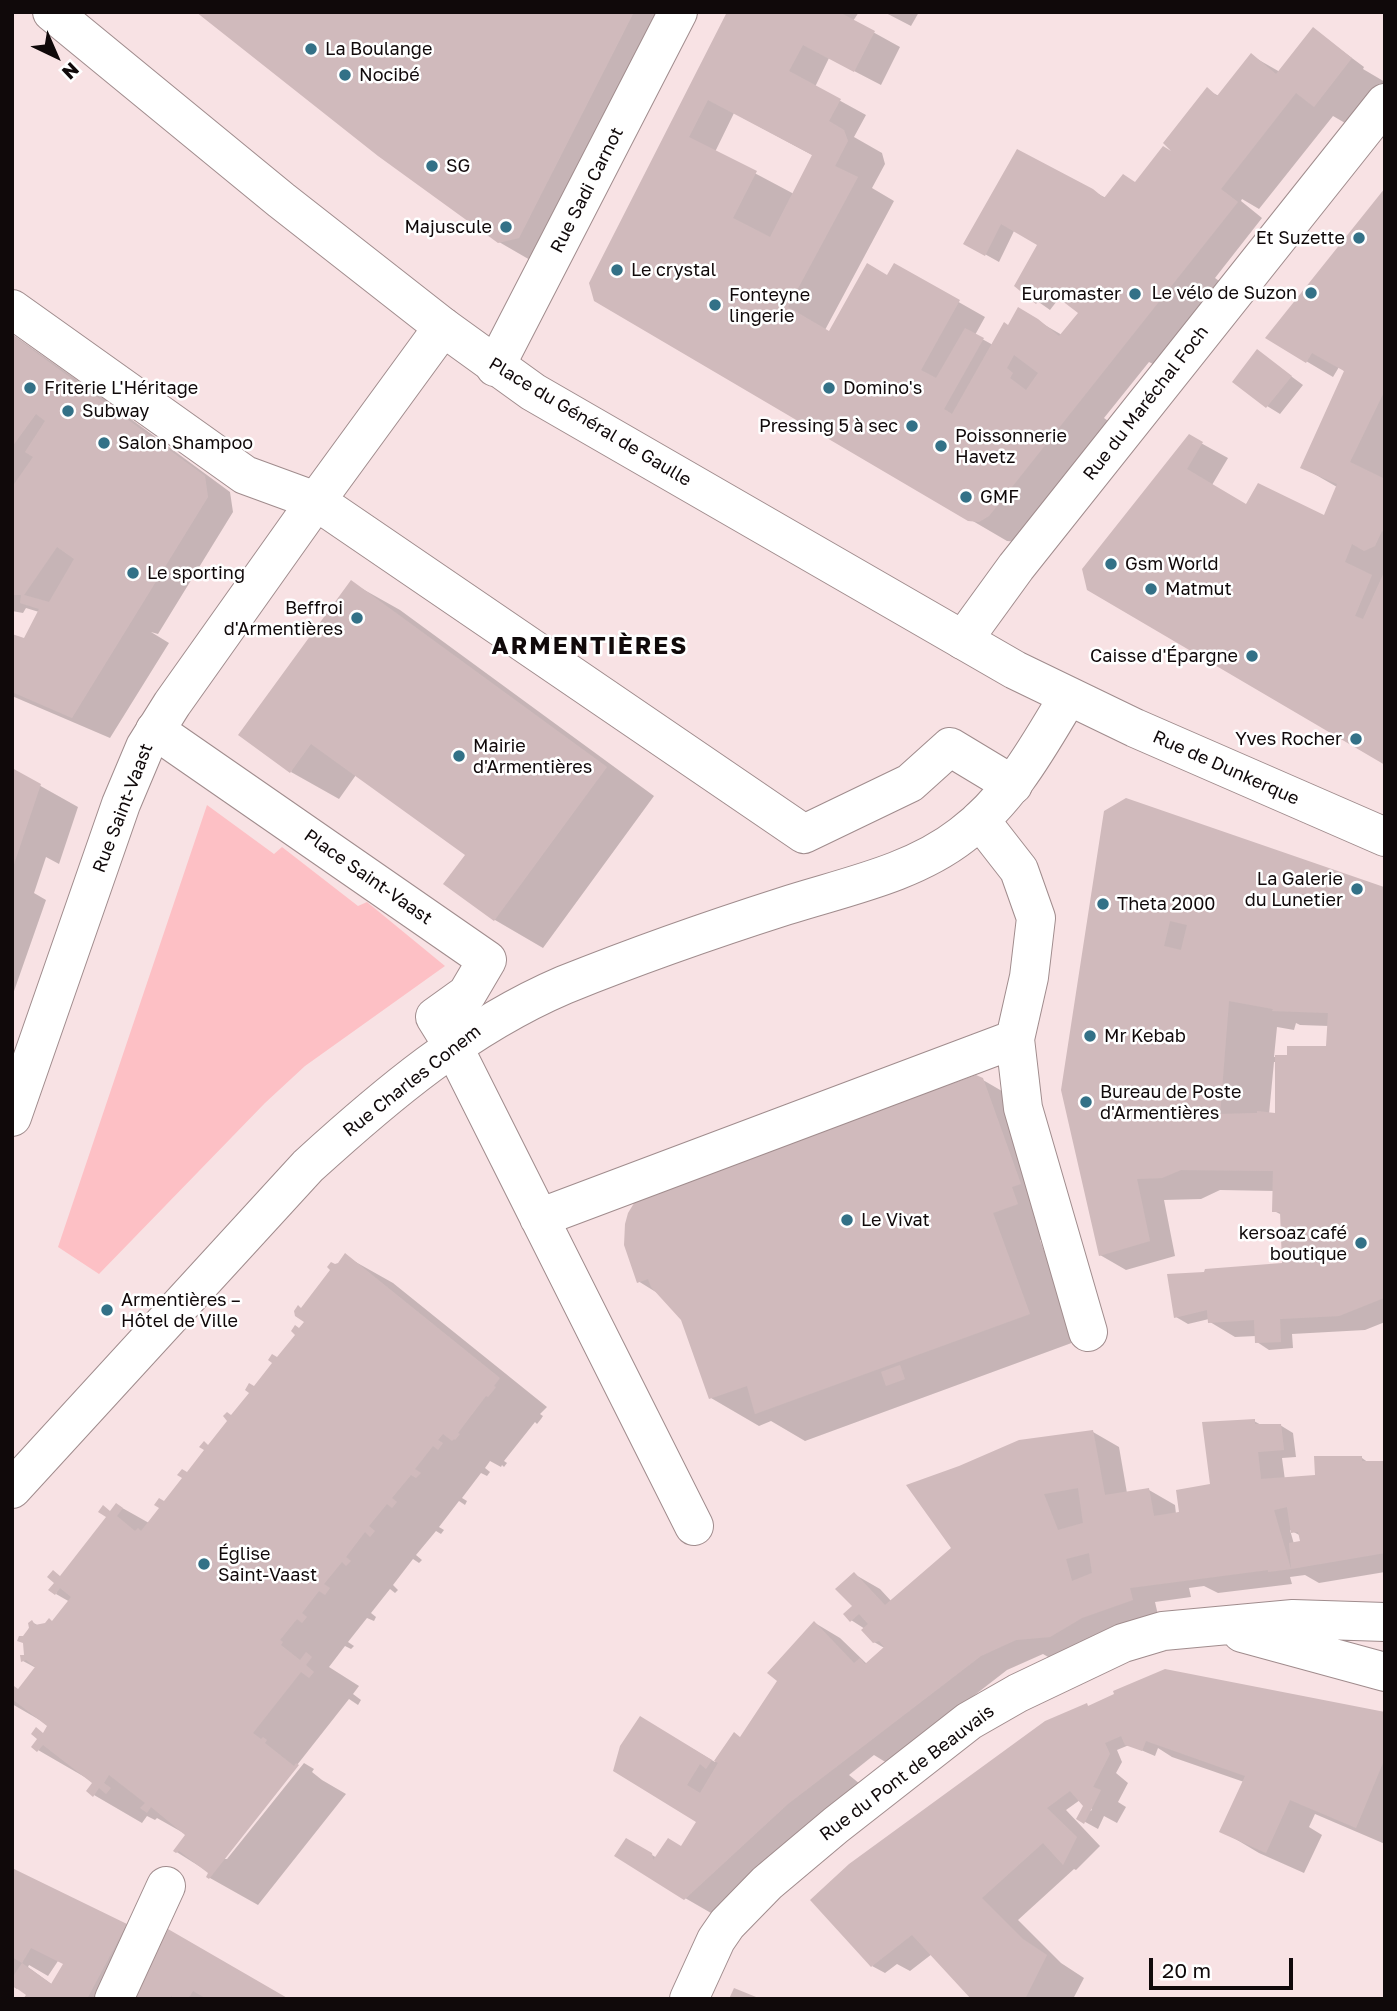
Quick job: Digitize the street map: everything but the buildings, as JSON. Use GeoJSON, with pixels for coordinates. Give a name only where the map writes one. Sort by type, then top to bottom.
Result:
{"type":"FeatureCollection","features":[{"type":"Feature","properties":{"kind":"street","name":"Place du Général de Gaulle"},"geometry":{"type":"LineString","coordinates":[[52,12],[271,191],[495,367],[565,412],[963,640],[1068,697]]}},
{"type":"Feature","properties":{"kind":"street","name":"Rue Sadi Carnot"},"geometry":{"type":"LineString","coordinates":[[495,367],[678,12]]}},
{"type":"Feature","properties":{"kind":"street","name":"Rue du Maréchal Foch"},"geometry":{"type":"LineString","coordinates":[[963,640],[1016,567],[1378,124]]}},
{"type":"Feature","properties":{"kind":"street"},"geometry":{"type":"LineString","coordinates":[[12,309],[246,475],[316,500],[804,834],[911,783],[950,747],[1013,785]]}},
{"type":"Feature","properties":{"kind":"street","name":"Rue Saint-Vaast"},"geometry":{"type":"LineString","coordinates":[[12,1117],[121,804],[145,747],[316,500],[443,327]]}},
{"type":"Feature","properties":{"kind":"street","name":"Rue Charles Conem"},"geometry":{"type":"LineString","coordinates":[[12,1489],[308,1166],[351,1126],[453,1046],[503,1014],[614,965],[923,859],[962,835],[1013,785],[1068,697]]}},
{"type":"Feature","properties":{"kind":"street","name":"Rue de Dunkerque"},"geometry":{"type":"LineString","coordinates":[[1068,697],[1385,838]]}},
{"type":"Feature","properties":{"kind":"street","name":"Place Saint-Vaast"},"geometry":{"type":"LineString","coordinates":[[155,730],[487,960],[467,994],[435,1017],[453,1046]]}},
{"type":"Feature","properties":{"kind":"street"},"geometry":{"type":"LineString","coordinates":[[980,820],[1019,870],[1036,918],[1029,977],[1015,1038],[1023,1108],[1088,1332]]}},
{"type":"Feature","properties":{"kind":"street"},"geometry":{"type":"LineString","coordinates":[[539,1218],[1015,1038]]}},
{"type":"Feature","properties":{"kind":"street"},"geometry":{"type":"LineString","coordinates":[[453,1046],[694,1525]]}},
{"type":"Feature","properties":{"kind":"street","name":"Rue du Pont de Beauvais"},"geometry":{"type":"LineString","coordinates":[[689,1999],[716,1940],[745,1905],[800,1855],[969,1721],[1018,1693],[1124,1643],[1163,1631],[1293,1619],[1385,1622]]}},
{"type":"Feature","properties":{"kind":"street"},"geometry":{"type":"LineString","coordinates":[[1216,1626],[1385,1672]]}},
{"type":"Feature","properties":{"kind":"street"},"geometry":{"type":"LineString","coordinates":[[114,1999],[166,1886]]}},
{"type":"Feature","properties":{"kind":"shaded area"},"geometry":{"type":"Polygon","coordinates":[[[207,805],[274,854],[282,847],[358,906],[367,902],[445,966],[305,1066],[265,1103],[99,1274],[58,1247],[207,805]]]}},
{"type":"Feature","properties":{"kind":"place","name":"La Boulange"},"geometry":{"type":"Point","coordinates":[311,49]}},
{"type":"Feature","properties":{"kind":"place","name":"Nocibé"},"geometry":{"type":"Point","coordinates":[345,75]}},
{"type":"Feature","properties":{"kind":"place","name":"SG"},"geometry":{"type":"Point","coordinates":[432,166]}},
{"type":"Feature","properties":{"kind":"place","name":"Majuscule"},"geometry":{"type":"Point","coordinates":[506,227]}},
{"type":"Feature","properties":{"kind":"place","name":"Et Suzette"},"geometry":{"type":"Point","coordinates":[1359,238]}},
{"type":"Feature","properties":{"kind":"place","name":"Le crystal"},"geometry":{"type":"Point","coordinates":[617,270]}},
{"type":"Feature","properties":{"kind":"place","name":"Le vélo de Suzon"},"geometry":{"type":"Point","coordinates":[1311,293]}},
{"type":"Feature","properties":{"kind":"place","name":"Euromaster"},"geometry":{"type":"Point","coordinates":[1135,294]}},
{"type":"Feature","properties":{"kind":"place","name":"Fonteyne lingerie"},"geometry":{"type":"Point","coordinates":[715,305]}},
{"type":"Feature","properties":{"kind":"place","name":"Friterie L'Héritage"},"geometry":{"type":"Point","coordinates":[30,388]}},
{"type":"Feature","properties":{"kind":"place","name":"Domino's"},"geometry":{"type":"Point","coordinates":[829,388]}},
{"type":"Feature","properties":{"kind":"place","name":"Subway"},"geometry":{"type":"Point","coordinates":[68,411]}},
{"type":"Feature","properties":{"kind":"place","name":"Pressing 5 à sec"},"geometry":{"type":"Point","coordinates":[912,426]}},
{"type":"Feature","properties":{"kind":"place","name":"Salon Shampoo"},"geometry":{"type":"Point","coordinates":[104,443]}},
{"type":"Feature","properties":{"kind":"place","name":"Poissonnerie Havetz"},"geometry":{"type":"Point","coordinates":[941,446]}},
{"type":"Feature","properties":{"kind":"place","name":"GMF"},"geometry":{"type":"Point","coordinates":[966,497]}},
{"type":"Feature","properties":{"kind":"place","name":"Gsm World"},"geometry":{"type":"Point","coordinates":[1111,564]}},
{"type":"Feature","properties":{"kind":"place","name":"Le sporting"},"geometry":{"type":"Point","coordinates":[133,573]}},
{"type":"Feature","properties":{"kind":"place","name":"Matmut"},"geometry":{"type":"Point","coordinates":[1151,589]}},
{"type":"Feature","properties":{"kind":"place","name":"Beffroi d'Armentières"},"geometry":{"type":"Point","coordinates":[357,618]}},
{"type":"Feature","properties":{"kind":"place","name":"Caisse d'Épargne"},"geometry":{"type":"Point","coordinates":[1252,656]}},
{"type":"Feature","properties":{"kind":"place","name":"Yves Rocher"},"geometry":{"type":"Point","coordinates":[1356,739]}},
{"type":"Feature","properties":{"kind":"place","name":"Mairie d'Armentières"},"geometry":{"type":"Point","coordinates":[459,756]}},
{"type":"Feature","properties":{"kind":"place","name":"La Galerie du Lunetier"},"geometry":{"type":"Point","coordinates":[1357,889]}},
{"type":"Feature","properties":{"kind":"place","name":"Theta 2000"},"geometry":{"type":"Point","coordinates":[1103,904]}},
{"type":"Feature","properties":{"kind":"place","name":"Mr Kebab"},"geometry":{"type":"Point","coordinates":[1090,1036]}},
{"type":"Feature","properties":{"kind":"place","name":"Bureau de Poste d'Armentières"},"geometry":{"type":"Point","coordinates":[1086,1102]}},
{"type":"Feature","properties":{"kind":"place","name":"Le Vivat"},"geometry":{"type":"Point","coordinates":[847,1220]}},
{"type":"Feature","properties":{"kind":"place","name":"kersoaz café boutique"},"geometry":{"type":"Point","coordinates":[1361,1243]}},
{"type":"Feature","properties":{"kind":"place","name":"Armentières – Hôtel de Ville"},"geometry":{"type":"Point","coordinates":[107,1310]}},
{"type":"Feature","properties":{"kind":"place","name":"Église Saint-Vaast"},"geometry":{"type":"Point","coordinates":[204,1564]}},
{"type":"Feature","properties":{"kind":"district","name":"ARMENTIÈRES"},"geometry":{"type":"Point","coordinates":[590,646]}}]}
